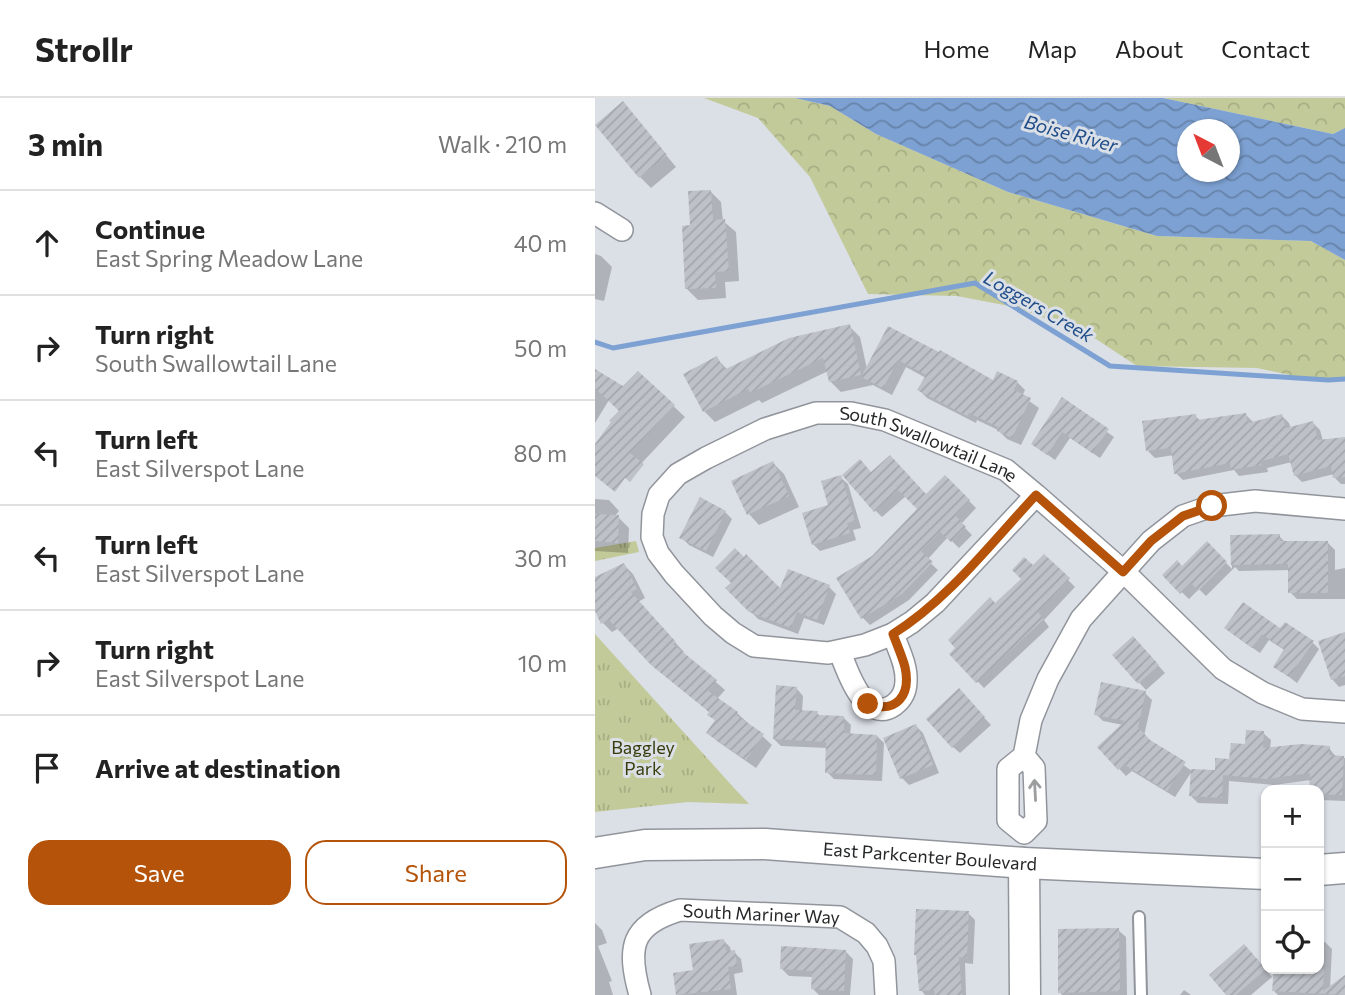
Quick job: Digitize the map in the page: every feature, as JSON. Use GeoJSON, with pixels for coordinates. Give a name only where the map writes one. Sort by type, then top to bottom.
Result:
{"type":"FeatureCollection","features":[{"type":"Feature","properties":{"kind":"main road","name":"East Parkcenter Boulevard"},"geometry":{"type":"LineString","coordinates":[[595,853],[645,845],[765,844],[1024,863],[1261,874]]}},
{"type":"Feature","properties":{"kind":"main road"},"geometry":{"type":"LineString","coordinates":[[1024,863],[1025,995]]}},
{"type":"Feature","properties":{"kind":"main road"},"geometry":{"type":"LineString","coordinates":[[1324,870],[1345,868]]}},
{"type":"Feature","properties":{"kind":"street"},"geometry":{"type":"LineString","coordinates":[[595,214],[622,230]]}},
{"type":"Feature","properties":{"kind":"street","name":"South Swallowtail Lane"},"geometry":{"type":"LineString","coordinates":[[840,652],[794,651],[754,646],[713,617],[658,553],[652,537],[653,514],[659,495],[678,474],[765,429],[816,413],[851,412],[885,420],[1006,470],[1123,572],[1223,669],[1263,693],[1302,709],[1345,712]]}},
{"type":"Feature","properties":{"kind":"street"},"geometry":{"type":"LineString","coordinates":[[893,634],[905,666],[906,682],[902,698],[891,707],[881,709],[868,704],[857,693],[840,652],[893,634],[912,622],[935,603],[1036,495]]}},
{"type":"Feature","properties":{"kind":"street"},"geometry":{"type":"LineString","coordinates":[[1024,863],[1024,833],[1008,820],[1008,769],[1024,756],[1031,720],[1048,679],[1081,619],[1151,541],[1183,516],[1212,506],[1255,501],[1345,509]]}},
{"type":"Feature","properties":{"kind":"street","name":"South Mariner Way"},"geometry":{"type":"LineString","coordinates":[[640,995],[633,972],[633,955],[639,933],[655,917],[680,910],[839,917],[866,933],[877,946],[884,961],[886,995]]}},
{"type":"Feature","properties":{"kind":"lane"},"geometry":{"type":"LineString","coordinates":[[1139,917],[1141,995]]}},
{"type":"Feature","properties":{"kind":"green space"},"geometry":{"type":"Polygon","coordinates":[[[704,98],[795,98],[830,106],[876,134],[1008,192],[1157,236],[1311,241],[1345,260],[1345,380],[1318,381],[1257,368],[1137,366],[1096,339],[1019,308],[957,296],[868,294],[810,177],[758,118],[704,98]]]}},
{"type":"Feature","properties":{"kind":"green space"},"geometry":{"type":"Polygon","coordinates":[[[1163,98],[1345,98],[1345,128],[1333,134],[1163,98]]]}},
{"type":"Feature","properties":{"kind":"green space"},"geometry":{"type":"Polygon","coordinates":[[[636,541],[639,552],[595,561],[595,548],[636,541]]]}},
{"type":"Feature","properties":{"kind":"green space","name":"Baggley Park"},"geometry":{"type":"Polygon","coordinates":[[[595,634],[749,804],[688,802],[595,812],[595,634]]]}},
{"type":"Feature","properties":{"kind":"water","name":"Boise River"},"geometry":{"type":"Polygon","coordinates":[[[795,98],[1163,98],[1333,134],[1345,128],[1345,260],[1311,241],[1157,236],[1008,192],[876,134],[830,106],[795,98]]]}},
{"type":"Feature","properties":{"kind":"building"},"geometry":{"type":"Polygon","coordinates":[[[623,101],[667,155],[639,178],[595,125],[623,101]]]}},
{"type":"Feature","properties":{"kind":"building"},"geometry":{"type":"Polygon","coordinates":[[[711,190],[713,220],[725,219],[729,271],[715,272],[716,288],[685,289],[682,226],[690,225],[688,191],[711,190]]]}},
{"type":"Feature","properties":{"kind":"building"},"geometry":{"type":"Polygon","coordinates":[[[850,324],[861,375],[829,382],[823,358],[750,393],[748,389],[703,412],[683,374],[717,356],[724,370],[789,338],[850,324]]]}},
{"type":"Feature","properties":{"kind":"building"},"geometry":{"type":"Polygon","coordinates":[[[888,326],[939,352],[940,350],[993,380],[997,371],[1018,381],[1014,390],[1031,398],[1012,438],[997,431],[998,427],[969,413],[967,416],[917,390],[926,375],[898,360],[883,388],[861,377],[888,326]]]}},
{"type":"Feature","properties":{"kind":"building"},"geometry":{"type":"Polygon","coordinates":[[[595,369],[623,386],[638,371],[675,405],[630,453],[644,464],[630,482],[625,478],[615,492],[595,476],[595,444],[611,422],[609,421],[619,411],[595,388],[595,369]]]}},
{"type":"Feature","properties":{"kind":"building"},"geometry":{"type":"Polygon","coordinates":[[[1062,397],[1109,429],[1092,453],[1062,432],[1047,455],[1031,444],[1062,397]]]}},
{"type":"Feature","properties":{"kind":"building"},"geometry":{"type":"Polygon","coordinates":[[[1246,413],[1248,423],[1282,414],[1286,428],[1313,421],[1318,440],[1345,437],[1345,477],[1333,478],[1331,466],[1294,476],[1288,454],[1261,461],[1261,465],[1231,470],[1230,463],[1174,474],[1171,448],[1146,451],[1142,421],[1196,414],[1197,420],[1246,413]]]}},
{"type":"Feature","properties":{"kind":"building"},"geometry":{"type":"Polygon","coordinates":[[[890,455],[926,494],[945,475],[970,500],[955,515],[966,527],[951,542],[940,532],[921,551],[933,562],[902,594],[861,619],[836,578],[872,556],[917,509],[898,490],[874,512],[842,475],[860,459],[871,472],[890,455]]]}},
{"type":"Feature","properties":{"kind":"building"},"geometry":{"type":"Polygon","coordinates":[[[773,461],[789,496],[747,515],[731,481],[773,461]]]}},
{"type":"Feature","properties":{"kind":"building"},"geometry":{"type":"Polygon","coordinates":[[[841,475],[855,521],[847,523],[850,533],[812,545],[802,513],[828,505],[821,481],[841,475]]]}},
{"type":"Feature","properties":{"kind":"building"},"geometry":{"type":"Polygon","coordinates":[[[700,497],[726,511],[706,551],[679,538],[700,497]]]}},
{"type":"Feature","properties":{"kind":"building"},"geometry":{"type":"Polygon","coordinates":[[[595,514],[619,515],[618,543],[595,541],[595,514]]]}},
{"type":"Feature","properties":{"kind":"building"},"geometry":{"type":"Polygon","coordinates":[[[1280,534],[1280,541],[1328,541],[1328,593],[1288,593],[1288,564],[1231,565],[1230,535],[1280,534]]]}},
{"type":"Feature","properties":{"kind":"building"},"geometry":{"type":"Polygon","coordinates":[[[1207,541],[1227,562],[1198,591],[1191,583],[1180,594],[1162,575],[1177,560],[1182,566],[1207,541]]]}},
{"type":"Feature","properties":{"kind":"building"},"geometry":{"type":"Polygon","coordinates":[[[735,548],[744,557],[746,554],[780,588],[788,569],[830,585],[817,620],[797,612],[791,628],[749,612],[725,588],[731,583],[715,568],[735,548]]]}},
{"type":"Feature","properties":{"kind":"building"},"geometry":{"type":"Polygon","coordinates":[[[1044,554],[1070,578],[1038,612],[1044,619],[976,683],[949,654],[955,648],[948,640],[990,597],[995,603],[1021,579],[1012,570],[1024,557],[1033,565],[1044,554]]]}},
{"type":"Feature","properties":{"kind":"building"},"geometry":{"type":"Polygon","coordinates":[[[624,563],[637,589],[631,592],[676,642],[673,644],[717,680],[708,691],[764,734],[746,760],[706,733],[715,720],[707,715],[709,712],[651,665],[609,620],[601,624],[595,611],[595,577],[624,563]]]}},
{"type":"Feature","properties":{"kind":"building"},"geometry":{"type":"Polygon","coordinates":[[[1243,602],[1280,628],[1285,622],[1314,641],[1289,677],[1273,667],[1284,649],[1262,634],[1252,648],[1224,628],[1243,602]]]}},
{"type":"Feature","properties":{"kind":"building"},"geometry":{"type":"Polygon","coordinates":[[[1345,632],[1345,676],[1331,680],[1318,641],[1345,632]]]}},
{"type":"Feature","properties":{"kind":"building"},"geometry":{"type":"Polygon","coordinates":[[[1133,636],[1159,665],[1138,684],[1112,655],[1133,636]]]}},
{"type":"Feature","properties":{"kind":"building"},"geometry":{"type":"Polygon","coordinates":[[[1101,682],[1146,691],[1138,727],[1150,740],[1186,762],[1167,791],[1125,765],[1118,770],[1097,747],[1125,721],[1094,715],[1101,682]]]}},
{"type":"Feature","properties":{"kind":"building"},"geometry":{"type":"Polygon","coordinates":[[[776,685],[797,687],[795,710],[818,711],[817,715],[844,716],[844,733],[877,735],[876,775],[825,773],[826,742],[773,739],[776,685]]]}},
{"type":"Feature","properties":{"kind":"building"},"geometry":{"type":"Polygon","coordinates":[[[959,688],[985,717],[952,748],[926,719],[959,688]]]}},
{"type":"Feature","properties":{"kind":"building"},"geometry":{"type":"Polygon","coordinates":[[[916,724],[933,765],[900,779],[883,738],[916,724]]]}},
{"type":"Feature","properties":{"kind":"building"},"geometry":{"type":"Polygon","coordinates":[[[1246,730],[1264,731],[1263,748],[1301,744],[1330,746],[1329,755],[1344,756],[1342,795],[1324,794],[1324,785],[1309,785],[1310,773],[1266,779],[1223,775],[1222,798],[1189,796],[1191,769],[1215,770],[1215,758],[1229,759],[1231,743],[1245,744],[1246,730]]]}},
{"type":"Feature","properties":{"kind":"building"},"geometry":{"type":"Polygon","coordinates":[[[916,909],[969,911],[967,958],[959,957],[962,995],[935,995],[934,990],[919,991],[914,955],[916,909]]]}},
{"type":"Feature","properties":{"kind":"building"},"geometry":{"type":"Polygon","coordinates":[[[1119,928],[1120,991],[1058,993],[1058,929],[1119,928]]]}},
{"type":"Feature","properties":{"kind":"building"},"geometry":{"type":"Polygon","coordinates":[[[724,939],[726,951],[735,950],[737,966],[728,967],[731,989],[676,995],[673,973],[693,970],[689,944],[724,939]]]}},
{"type":"Feature","properties":{"kind":"building"},"geometry":{"type":"Polygon","coordinates":[[[1244,944],[1261,963],[1261,973],[1236,995],[1226,995],[1209,975],[1244,944]]]}},
{"type":"Feature","properties":{"kind":"building"},"geometry":{"type":"Polygon","coordinates":[[[781,946],[846,950],[844,991],[811,989],[812,971],[780,969],[781,946]]]}},
{"type":"Feature","properties":{"kind":"building"},"geometry":{"type":"Polygon","coordinates":[[[1274,974],[1324,974],[1323,991],[1345,975],[1345,995],[1272,991],[1274,974]]]}},
{"type":"Feature","properties":{"kind":"waterway","name":"Loggers Creek"},"geometry":{"type":"LineString","coordinates":[[595,342],[613,348],[975,283],[1110,366],[1345,379]]}},
{"type":"Feature","properties":{"kind":"route"},"geometry":{"type":"LineString","coordinates":[[868,704],[881,709],[891,707],[902,698],[906,682],[905,666],[893,634],[935,603],[1036,495],[1123,572],[1151,541],[1183,516],[1212,506]]}}]}
